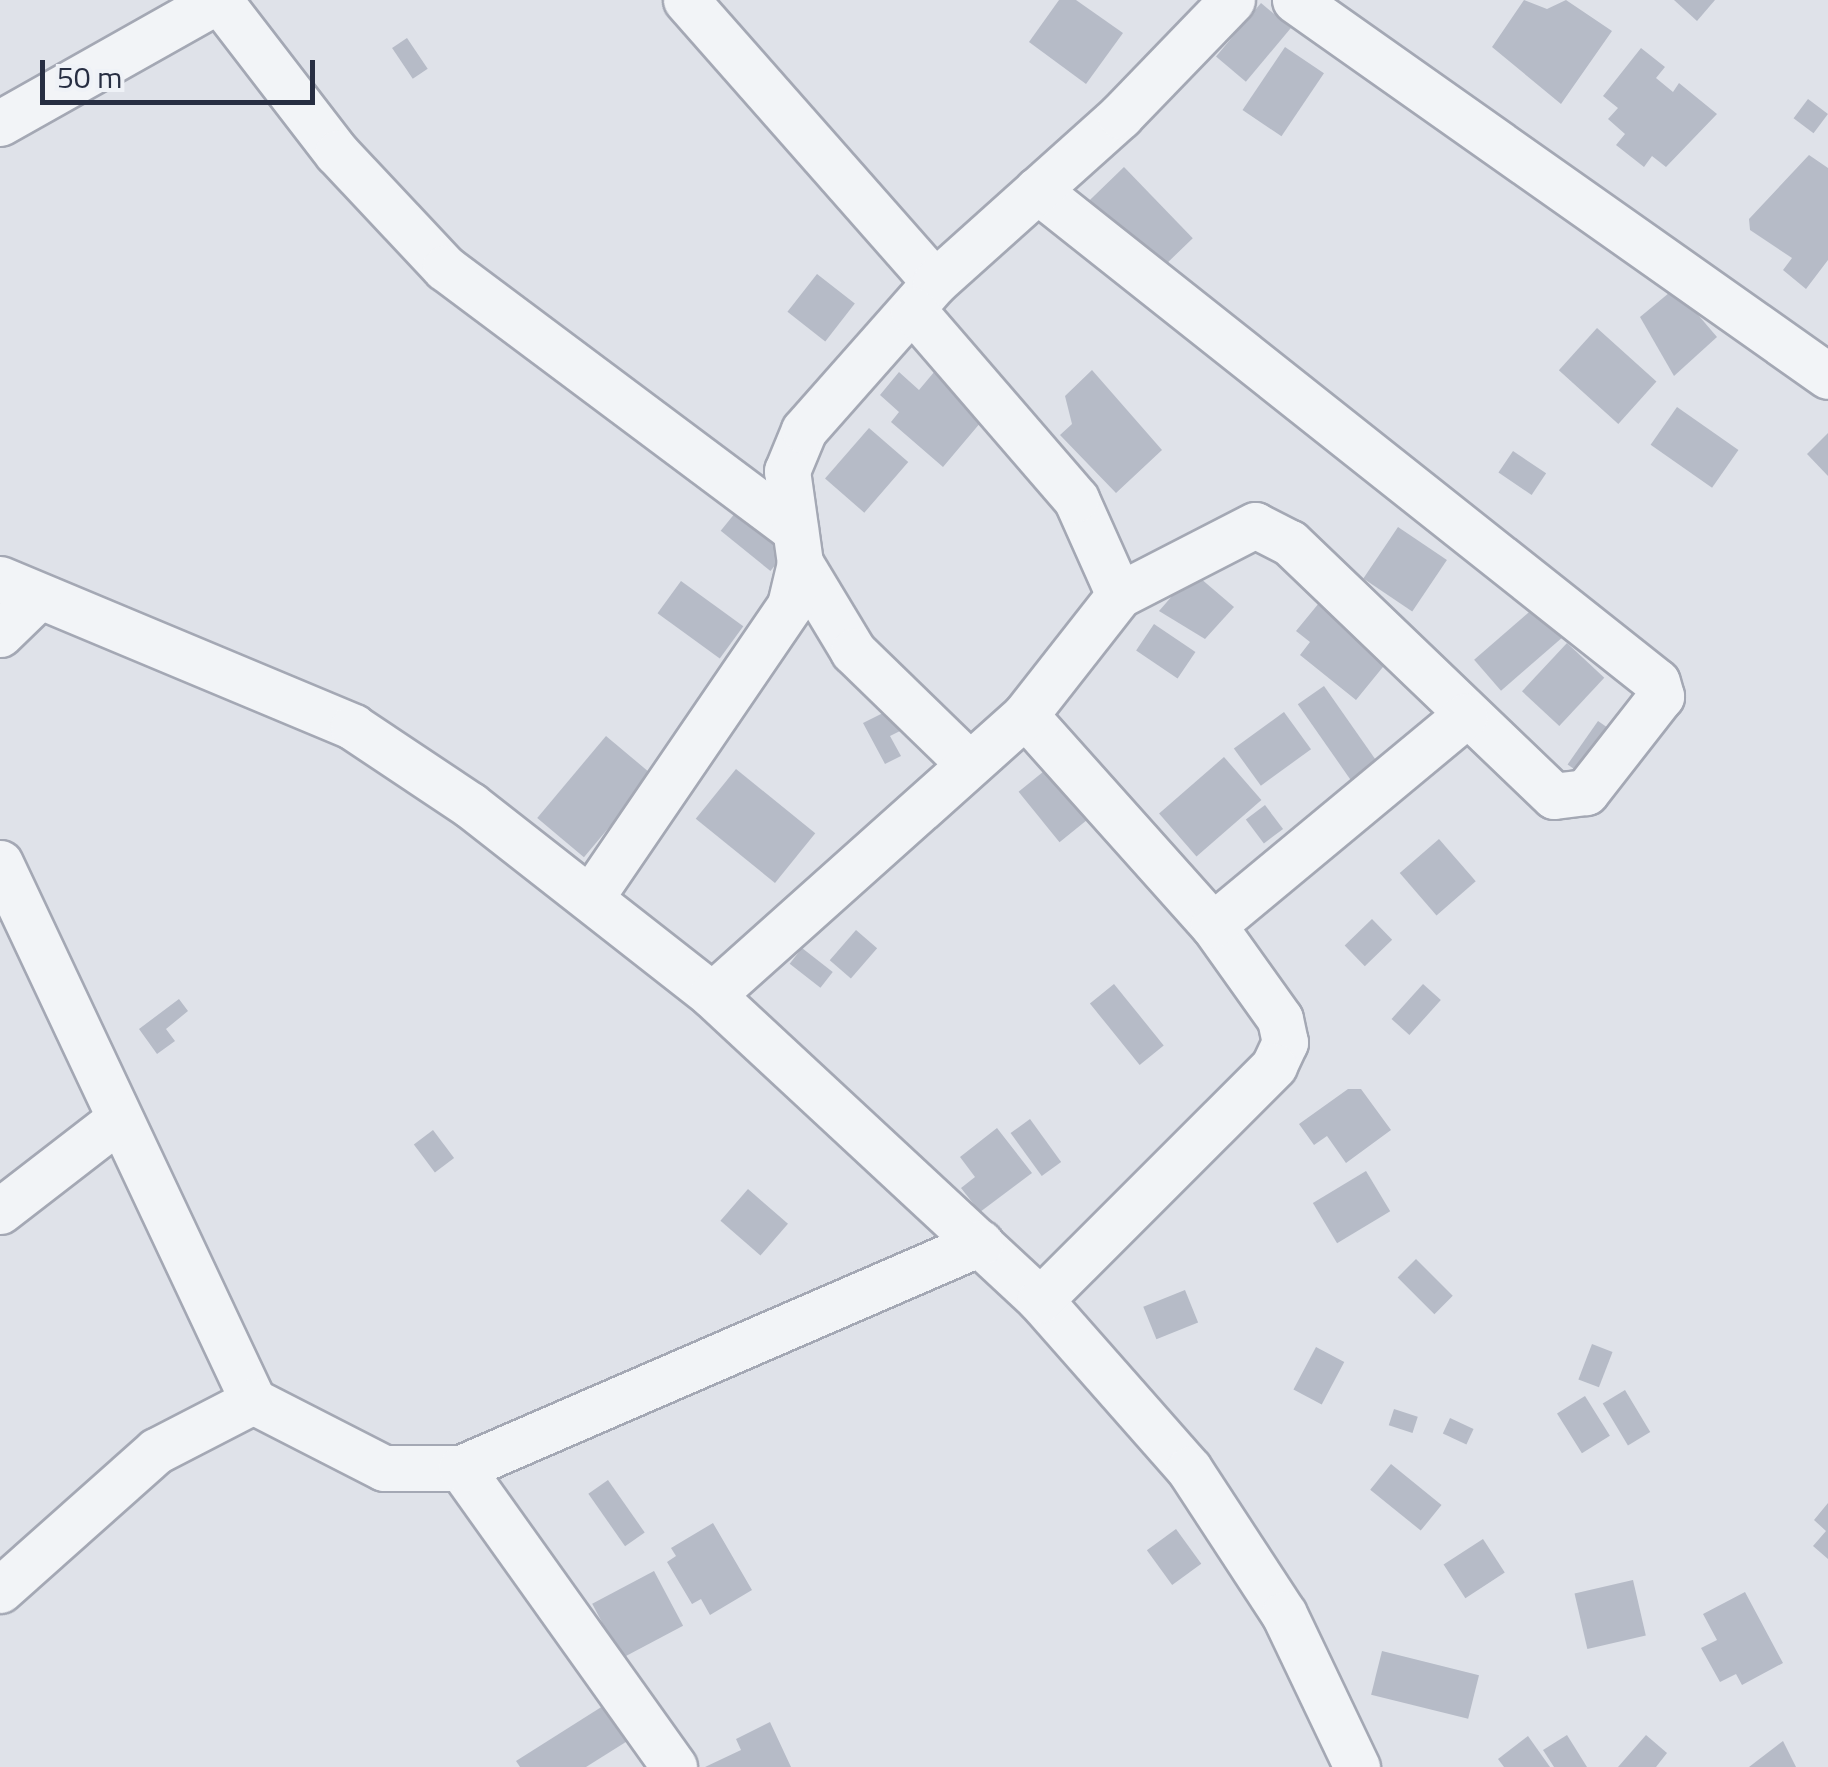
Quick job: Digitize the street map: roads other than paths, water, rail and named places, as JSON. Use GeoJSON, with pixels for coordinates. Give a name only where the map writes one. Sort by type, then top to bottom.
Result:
{"type":"FeatureCollection","features":[{"type":"Feature","properties":{"kind":"street"},"geometry":{"type":"LineString","coordinates":[[0,123],[218,0],[337,154],[445,268],[798,546],[852,651],[968,763]]}},
{"type":"Feature","properties":{"kind":"street"},"geometry":{"type":"LineString","coordinates":[[686,0],[924,296],[1076,499],[1119,595]]}},
{"type":"Feature","properties":{"kind":"street"},"geometry":{"type":"LineString","coordinates":[[591,897],[772,642],[798,546],[791,452],[924,296],[1232,0]]}},
{"type":"Feature","properties":{"kind":"street"},"geometry":{"type":"LineString","coordinates":[[1294,0],[1828,376]]}},
{"type":"Feature","properties":{"kind":"street"},"geometry":{"type":"LineString","coordinates":[[712,995],[1025,715],[1119,595],[1255,524],[1290,543],[1465,716],[1554,796],[1572,798],[1661,696],[1657,682],[1037,190]]}},
{"type":"Feature","properties":{"kind":"street"},"geometry":{"type":"LineString","coordinates":[[0,670],[14,608],[353,727],[591,897],[712,995],[1040,1300],[1190,1468],[1284,1614],[1357,1767]]}},
{"type":"Feature","properties":{"kind":"street"},"geometry":{"type":"LineString","coordinates":[[1025,715],[1213,925],[1280,1019],[1286,1042],[1274,1066],[1040,1300]]}},
{"type":"Feature","properties":{"kind":"street"},"geometry":{"type":"LineString","coordinates":[[1213,925],[1465,716]]}},
{"type":"Feature","properties":{"kind":"street"},"geometry":{"type":"LineString","coordinates":[[0,863],[253,1401],[384,1468],[461,1468],[980,1244]]}},
{"type":"Feature","properties":{"kind":"street"},"geometry":{"type":"LineString","coordinates":[[0,1211],[120,1120]]}},
{"type":"Feature","properties":{"kind":"street"},"geometry":{"type":"LineString","coordinates":[[0,1590],[156,1451],[253,1401]]}},
{"type":"Feature","properties":{"kind":"street"},"geometry":{"type":"LineString","coordinates":[[461,1468],[674,1767]]}}]}
